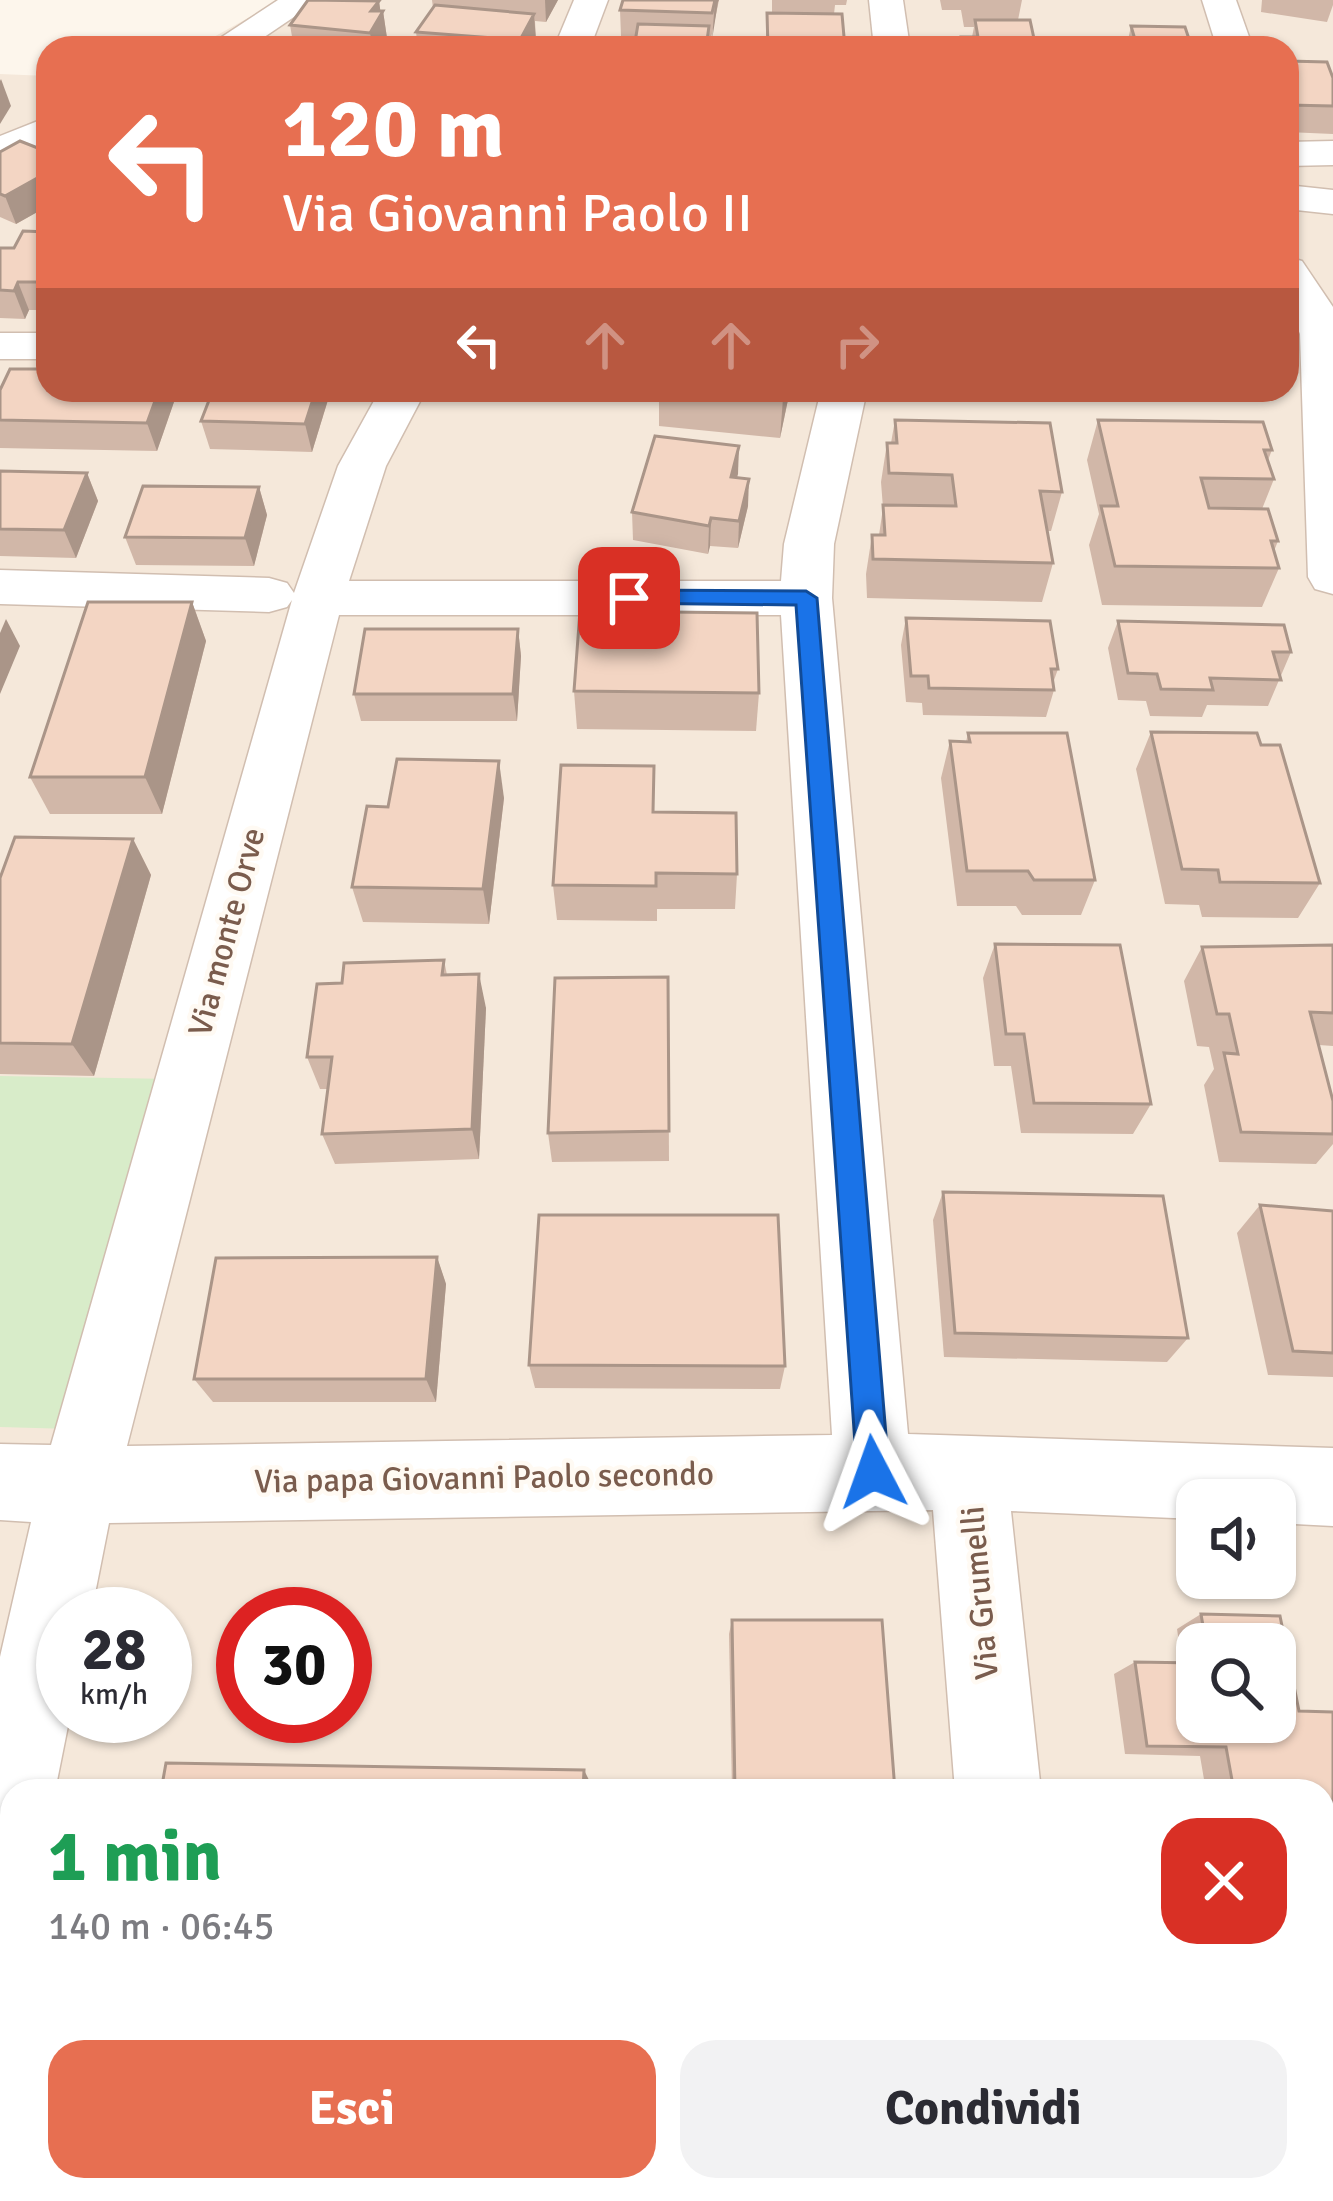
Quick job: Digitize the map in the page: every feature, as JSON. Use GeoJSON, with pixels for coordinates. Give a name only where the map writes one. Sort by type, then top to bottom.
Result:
{"type":"FeatureCollection","features":[{"type":"Feature","properties":{"kind":"street"},"geometry":{"type":"LineString","coordinates":[[243,36],[302,0]]}},
{"type":"Feature","properties":{"kind":"street"},"geometry":{"type":"LineString","coordinates":[[577,36],[591,0]]}},
{"type":"Feature","properties":{"kind":"street"},"geometry":{"type":"LineString","coordinates":[[886,0],[890,36]]}},
{"type":"Feature","properties":{"kind":"street"},"geometry":{"type":"LineString","coordinates":[[1219,0],[1230,36]]}},
{"type":"Feature","properties":{"kind":"street"},"geometry":{"type":"LineString","coordinates":[[0,150],[36,134]]}},
{"type":"Feature","properties":{"kind":"street"},"geometry":{"type":"LineString","coordinates":[[1299,154],[1333,153]]}},
{"type":"Feature","properties":{"kind":"street"},"geometry":{"type":"LineString","coordinates":[[1299,198],[1333,202]]}},
{"type":"Feature","properties":{"kind":"street"},"geometry":{"type":"LineString","coordinates":[[1299,287],[1310,303],[1314,333],[1333,577]]}},
{"type":"Feature","properties":{"kind":"street"},"geometry":{"type":"LineString","coordinates":[[0,346],[36,346]]}},
{"type":"Feature","properties":{"kind":"street","name":"Via monte Orve"},"geometry":{"type":"LineString","coordinates":[[15,1779],[78,1485],[294,596],[397,402]]}},
{"type":"Feature","properties":{"kind":"street"},"geometry":{"type":"LineString","coordinates":[[841,402],[809,544],[806,598],[873,1472]]}},
{"type":"Feature","properties":{"kind":"street"},"geometry":{"type":"LineString","coordinates":[[0,587],[294,596],[806,598]]}},
{"type":"Feature","properties":{"kind":"street","name":"Via papa Giovanni Paolo secondo"},"geometry":{"type":"LineString","coordinates":[[0,1482],[78,1485],[968,1471]]}},
{"type":"Feature","properties":{"kind":"street","name":"Via Grumelli"},"geometry":{"type":"LineString","coordinates":[[997,1779],[968,1471],[1333,1487]]}},
{"type":"Feature","properties":{"kind":"shaded area"},"geometry":{"type":"Polygon","coordinates":[[[280,0],[1333,0],[1333,1779],[0,1779],[0,74],[36,76],[36,402],[1299,402],[1299,36],[216,36],[280,0]]]}},
{"type":"Feature","properties":{"kind":"green space"},"geometry":{"type":"Polygon","coordinates":[[[0,1076],[173,1079],[71,1429],[0,1427],[0,1076]]]}},
{"type":"Feature","properties":{"kind":"building"},"geometry":{"type":"Polygon","coordinates":[[[308,0],[379,1],[371,11],[383,11],[370,33],[290,25],[308,0]]]}},
{"type":"Feature","properties":{"kind":"building"},"geometry":{"type":"Polygon","coordinates":[[[623,0],[715,0],[712,13],[620,10],[623,0]]]}},
{"type":"Feature","properties":{"kind":"building"},"geometry":{"type":"Polygon","coordinates":[[[435,5],[534,14],[522,36],[416,32],[435,5]]]}},
{"type":"Feature","properties":{"kind":"building"},"geometry":{"type":"Polygon","coordinates":[[[767,13],[842,14],[844,36],[768,36],[767,13]]]}},
{"type":"Feature","properties":{"kind":"building"},"geometry":{"type":"Polygon","coordinates":[[[975,20],[1030,20],[1033,36],[978,36],[975,20]]]}},
{"type":"Feature","properties":{"kind":"building"},"geometry":{"type":"Polygon","coordinates":[[[638,24],[709,26],[708,36],[636,36],[638,24]]]}},
{"type":"Feature","properties":{"kind":"building"},"geometry":{"type":"Polygon","coordinates":[[[1131,26],[1185,27],[1188,36],[1134,36],[1131,26]]]}},
{"type":"Feature","properties":{"kind":"building"},"geometry":{"type":"Polygon","coordinates":[[[1299,61],[1327,62],[1333,78],[1333,106],[1299,105],[1299,61]]]}},
{"type":"Feature","properties":{"kind":"building"},"geometry":{"type":"Polygon","coordinates":[[[20,141],[36,147],[36,179],[5,196],[0,194],[0,152],[20,141]]]}},
{"type":"Feature","properties":{"kind":"building"},"geometry":{"type":"Polygon","coordinates":[[[23,231],[36,232],[36,282],[18,282],[14,291],[0,290],[0,248],[14,248],[23,231]]]}},
{"type":"Feature","properties":{"kind":"building"},"geometry":{"type":"Polygon","coordinates":[[[10,369],[36,369],[36,402],[155,402],[147,423],[0,420],[0,390],[10,369]]]}},
{"type":"Feature","properties":{"kind":"building"},"geometry":{"type":"Polygon","coordinates":[[[208,402],[312,402],[305,424],[201,421],[208,402]]]}},
{"type":"Feature","properties":{"kind":"building"},"geometry":{"type":"Polygon","coordinates":[[[895,420],[1050,423],[1062,492],[1040,491],[1053,563],[873,559],[872,535],[885,535],[883,505],[956,506],[952,475],[889,473],[887,443],[897,443],[895,420]]]}},
{"type":"Feature","properties":{"kind":"building"},"geometry":{"type":"Polygon","coordinates":[[[1098,420],[1263,422],[1272,450],[1264,450],[1274,479],[1201,478],[1209,508],[1268,509],[1278,541],[1271,541],[1279,568],[1115,566],[1101,506],[1118,506],[1098,420]]]}},
{"type":"Feature","properties":{"kind":"building"},"geometry":{"type":"Polygon","coordinates":[[[655,436],[739,446],[731,477],[749,479],[739,521],[711,518],[709,526],[632,512],[655,436]]]}},
{"type":"Feature","properties":{"kind":"building"},"geometry":{"type":"Polygon","coordinates":[[[0,471],[87,473],[64,530],[0,529],[0,471]]]}},
{"type":"Feature","properties":{"kind":"building"},"geometry":{"type":"Polygon","coordinates":[[[143,486],[259,487],[245,538],[125,537],[143,486]]]}},
{"type":"Feature","properties":{"kind":"building"},"geometry":{"type":"Polygon","coordinates":[[[88,602],[192,602],[145,777],[30,777],[88,602]]]}},
{"type":"Feature","properties":{"kind":"building"},"geometry":{"type":"Polygon","coordinates":[[[580,611],[757,613],[759,693],[574,691],[580,611]]]}},
{"type":"Feature","properties":{"kind":"building"},"geometry":{"type":"Polygon","coordinates":[[[906,618],[1050,621],[1058,669],[1051,669],[1054,690],[929,688],[928,676],[911,676],[906,618]]]}},
{"type":"Feature","properties":{"kind":"building"},"geometry":{"type":"Polygon","coordinates":[[[1118,621],[1284,625],[1291,652],[1273,652],[1281,680],[1210,678],[1213,690],[1161,689],[1157,674],[1128,673],[1118,621]]]}},
{"type":"Feature","properties":{"kind":"building"},"geometry":{"type":"Polygon","coordinates":[[[365,629],[518,629],[513,694],[354,694],[365,629]]]}},
{"type":"Feature","properties":{"kind":"building"},"geometry":{"type":"Polygon","coordinates":[[[1151,732],[1257,733],[1261,745],[1280,745],[1320,883],[1220,882],[1218,870],[1182,869],[1151,732]]]}},
{"type":"Feature","properties":{"kind":"building"},"geometry":{"type":"Polygon","coordinates":[[[968,733],[1067,733],[1095,880],[1034,880],[1028,871],[967,871],[950,741],[970,742],[968,733]]]}},
{"type":"Feature","properties":{"kind":"building"},"geometry":{"type":"Polygon","coordinates":[[[397,759],[499,761],[483,889],[352,887],[367,806],[388,807],[397,759]]]}},
{"type":"Feature","properties":{"kind":"building"},"geometry":{"type":"Polygon","coordinates":[[[561,765],[654,766],[653,812],[736,813],[737,874],[656,873],[656,886],[553,885],[561,765]]]}},
{"type":"Feature","properties":{"kind":"building"},"geometry":{"type":"Polygon","coordinates":[[[15,837],[133,839],[72,1044],[0,1043],[0,878],[15,837]]]}},
{"type":"Feature","properties":{"kind":"building"},"geometry":{"type":"Polygon","coordinates":[[[995,944],[1120,945],[1151,1104],[1034,1103],[1024,1034],[1006,1034],[995,944]]]}},
{"type":"Feature","properties":{"kind":"building"},"geometry":{"type":"Polygon","coordinates":[[[1333,945],[1333,1013],[1310,1012],[1333,1101],[1333,1134],[1241,1132],[1224,1053],[1238,1054],[1229,1014],[1217,1014],[1202,947],[1333,945]]]}},
{"type":"Feature","properties":{"kind":"building"},"geometry":{"type":"Polygon","coordinates":[[[444,960],[442,975],[479,974],[472,1129],[322,1134],[332,1057],[307,1057],[317,984],[342,983],[344,963],[444,960]]]}},
{"type":"Feature","properties":{"kind":"building"},"geometry":{"type":"Polygon","coordinates":[[[668,977],[669,1131],[548,1133],[555,978],[668,977]]]}},
{"type":"Feature","properties":{"kind":"building"},"geometry":{"type":"Polygon","coordinates":[[[943,1192],[1163,1196],[1188,1338],[955,1333],[943,1192]]]}},
{"type":"Feature","properties":{"kind":"building"},"geometry":{"type":"Polygon","coordinates":[[[1260,1205],[1333,1211],[1333,1353],[1293,1351],[1260,1205]]]}},
{"type":"Feature","properties":{"kind":"building"},"geometry":{"type":"Polygon","coordinates":[[[539,1215],[778,1215],[785,1366],[529,1365],[539,1215]]]}},
{"type":"Feature","properties":{"kind":"building"},"geometry":{"type":"Polygon","coordinates":[[[437,1257],[426,1379],[194,1379],[216,1258],[437,1257]]]}},
{"type":"Feature","properties":{"kind":"building"},"geometry":{"type":"Polygon","coordinates":[[[1201,1614],[1280,1616],[1281,1623],[1202,1623],[1201,1614]]]}},
{"type":"Feature","properties":{"kind":"building"},"geometry":{"type":"Polygon","coordinates":[[[732,1620],[882,1620],[894,1779],[735,1779],[732,1620]]]}},
{"type":"Feature","properties":{"kind":"building"},"geometry":{"type":"Polygon","coordinates":[[[1135,1662],[1176,1663],[1176,1743],[1296,1743],[1296,1696],[1299,1711],[1333,1712],[1333,1779],[1232,1779],[1226,1747],[1147,1746],[1135,1662]]]}},
{"type":"Feature","properties":{"kind":"building"},"geometry":{"type":"Polygon","coordinates":[[[166,1763],[584,1770],[584,1779],[163,1779],[166,1763]]]}},
{"type":"Feature","properties":{"kind":"route"},"geometry":{"type":"LineString","coordinates":[[629,598],[806,598],[873,1472]]}}]}
